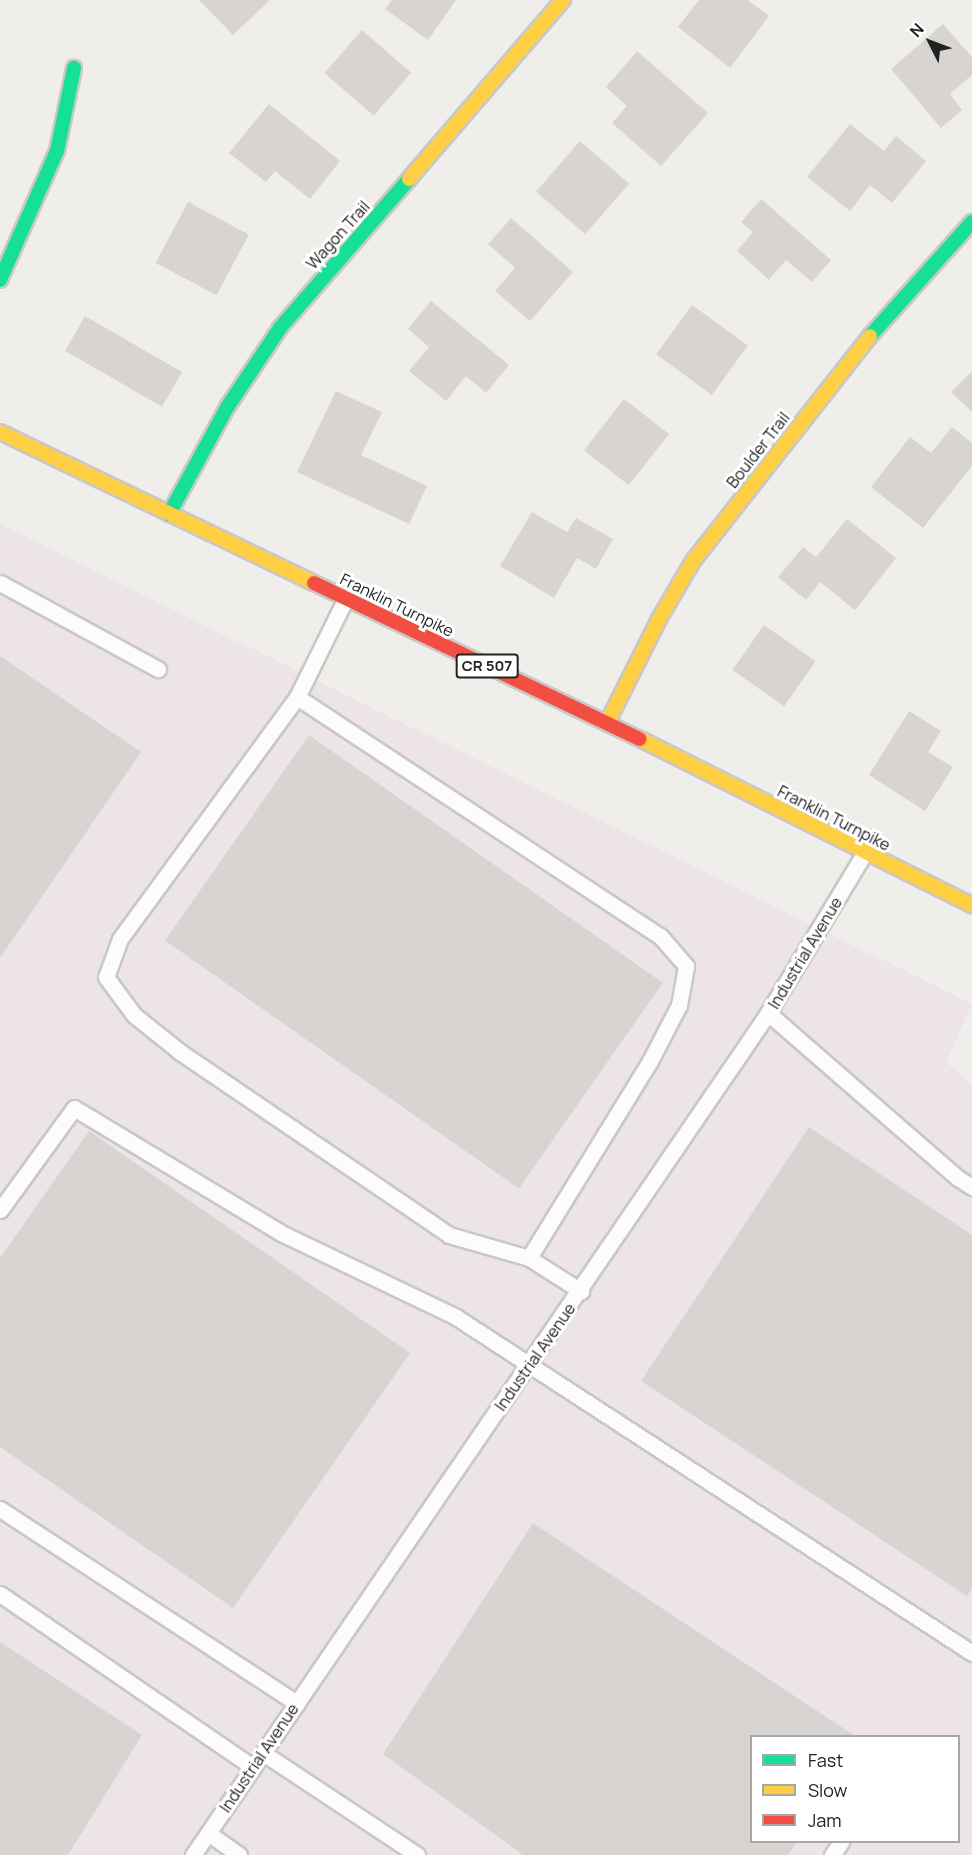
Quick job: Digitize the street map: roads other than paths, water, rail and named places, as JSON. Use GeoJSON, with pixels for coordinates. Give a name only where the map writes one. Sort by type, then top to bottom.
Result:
{"type":"FeatureCollection","features":[{"type":"Feature","properties":{"kind":"street","name":"Wagon Trail"},"geometry":{"type":"LineString","coordinates":[[170,514],[228,406],[280,328],[562,0]]}},
{"type":"Feature","properties":{"kind":"street"},"geometry":{"type":"LineString","coordinates":[[0,280],[57,151],[74,68]]}},
{"type":"Feature","properties":{"kind":"street","name":"Boulder Trail"},"geometry":{"type":"LineString","coordinates":[[607,723],[659,619],[693,561],[857,350],[972,222]]}},
{"type":"Feature","properties":{"kind":"street","name":"Franklin Turnpike"},"geometry":{"type":"LineString","coordinates":[[0,432],[607,723],[865,852],[970,900]]}},
{"type":"Feature","properties":{"kind":"lane"},"geometry":{"type":"LineString","coordinates":[[0,583],[158,669]]}},
{"type":"Feature","properties":{"kind":"lane"},"geometry":{"type":"LineString","coordinates":[[346,598],[297,697],[120,939],[106,977],[134,1015],[180,1052],[449,1236],[529,1258],[581,1291]]}},
{"type":"Feature","properties":{"kind":"lane"},"geometry":{"type":"LineString","coordinates":[[297,697],[660,936],[686,966],[679,1005],[650,1061],[529,1258]]}},
{"type":"Feature","properties":{"kind":"lane","name":"Industrial Avenue"},"geometry":{"type":"LineString","coordinates":[[193,1855],[581,1291],[768,1013],[865,852]]}},
{"type":"Feature","properties":{"kind":"lane"},"geometry":{"type":"LineString","coordinates":[[768,1013],[972,1187]]}},
{"type":"Feature","properties":{"kind":"lane"},"geometry":{"type":"LineString","coordinates":[[0,1210],[74,1108],[281,1233],[456,1317],[530,1363],[972,1653]]}},
{"type":"Feature","properties":{"kind":"lane"},"geometry":{"type":"LineString","coordinates":[[0,1509],[297,1703]]}},
{"type":"Feature","properties":{"kind":"lane"},"geometry":{"type":"LineString","coordinates":[[0,1594],[253,1767]]}},
{"type":"Feature","properties":{"kind":"lane"},"geometry":{"type":"LineString","coordinates":[[263,1753],[417,1855]]}},
{"type":"Feature","properties":{"kind":"lane"},"geometry":{"type":"LineString","coordinates":[[208,1833],[239,1855]]}}]}
